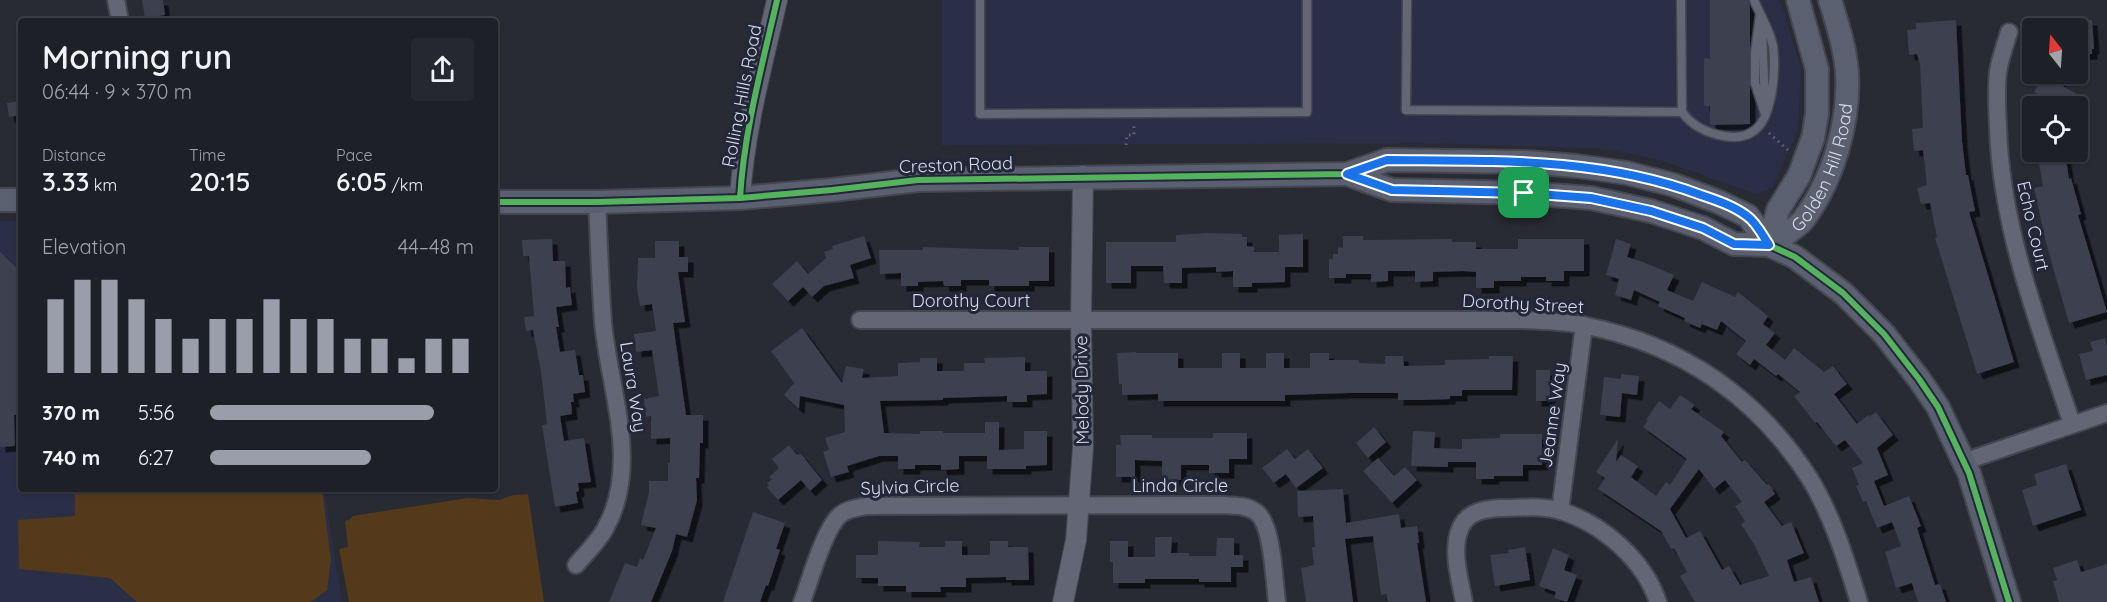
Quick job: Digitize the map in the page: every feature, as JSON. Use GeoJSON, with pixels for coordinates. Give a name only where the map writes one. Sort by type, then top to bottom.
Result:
{"type":"FeatureCollection","features":[{"type":"Feature","properties":{"kind":"main road","name":"Golden Hill Road"},"geometry":{"type":"LineString","coordinates":[[1769,245],[1778,210],[1799,176],[1813,138],[1817,114],[1817,69],[1798,0]]}},
{"type":"Feature","properties":{"kind":"main road","name":"Golden Hill Road"},"geometry":{"type":"LineString","coordinates":[[1769,245],[1802,222],[1824,184],[1836,155],[1846,111],[1847,72],[1841,36],[1830,0]]}},
{"type":"Feature","properties":{"kind":"main road","name":"Creston Road"},"geometry":{"type":"LineString","coordinates":[[498,202],[740,198],[918,180],[1347,174],[1387,160],[1526,162],[1627,173],[1674,185],[1748,216],[1769,245]]}},
{"type":"Feature","properties":{"kind":"main road","name":"Creston Road"},"geometry":{"type":"LineString","coordinates":[[1347,174],[1392,190],[1524,193],[1591,198],[1651,211],[1703,228],[1734,244],[1769,245],[1796,257],[1843,293],[1884,334],[1938,407],[1964,462],[2009,602]]}},
{"type":"Feature","properties":{"kind":"main road"},"geometry":{"type":"LineString","coordinates":[[0,200],[18,200]]}},
{"type":"Feature","properties":{"kind":"street"},"geometry":{"type":"LineString","coordinates":[[116,0],[119,18]]}},
{"type":"Feature","properties":{"kind":"street","name":"Rolling Hills Road"},"geometry":{"type":"LineString","coordinates":[[740,198],[742,158],[748,124],[777,0]]}},
{"type":"Feature","properties":{"kind":"street","name":"Echo Court"},"geometry":{"type":"LineString","coordinates":[[2009,32],[1998,72],[1998,148],[2003,188],[2021,270],[2072,423]]}},
{"type":"Feature","properties":{"kind":"street","name":"Melody Drive"},"geometry":{"type":"LineString","coordinates":[[1063,602],[1076,540],[1083,448],[1081,320],[1083,176]]}},
{"type":"Feature","properties":{"kind":"street","name":"Laura Way"},"geometry":{"type":"LineString","coordinates":[[576,565],[605,529],[616,498],[622,466],[621,442],[603,322],[597,202]]}},
{"type":"Feature","properties":{"kind":"street","name":"Dorothy Court"},"geometry":{"type":"LineString","coordinates":[[860,320],[1081,320]]}},
{"type":"Feature","properties":{"kind":"street","name":"Dorothy Street"},"geometry":{"type":"LineString","coordinates":[[1081,320],[1523,320],[1584,325],[1617,333],[1675,354],[1702,369],[1727,387],[1756,412],[1784,442],[1810,480],[1832,522],[1859,602]]}},
{"type":"Feature","properties":{"kind":"street","name":"Jeanne Way"},"geometry":{"type":"LineString","coordinates":[[1560,511],[1584,325]]}},
{"type":"Feature","properties":{"kind":"street"},"geometry":{"type":"LineString","coordinates":[[1964,462],[2072,423],[2107,413]]}},
{"type":"Feature","properties":{"kind":"street","name":"Sylvia Circle"},"geometry":{"type":"LineString","coordinates":[[802,602],[830,527],[840,515],[852,509],[866,506],[1079,505]]}},
{"type":"Feature","properties":{"kind":"street","name":"Linda Circle"},"geometry":{"type":"LineString","coordinates":[[1079,505],[1243,506],[1257,512],[1266,524],[1277,602]]}},
{"type":"Feature","properties":{"kind":"street"},"geometry":{"type":"LineString","coordinates":[[1464,602],[1456,547],[1460,528],[1471,514],[1484,509],[1537,507],[1560,511],[1604,533],[1642,570],[1658,602]]}},
{"type":"Feature","properties":{"kind":"lane"},"geometry":{"type":"LineString","coordinates":[[980,0],[980,114],[1307,112],[1307,0]]}},
{"type":"Feature","properties":{"kind":"lane"},"geometry":{"type":"LineString","coordinates":[[1407,0],[1406,110],[1682,112]]}},
{"type":"Feature","properties":{"kind":"lane"},"geometry":{"type":"LineString","coordinates":[[1681,0],[1682,112],[1687,120],[1701,129],[1730,137],[1744,136],[1756,130],[1765,115],[1773,84],[1773,46],[1754,0]]}},
{"type":"Feature","properties":{"kind":"lane"},"geometry":{"type":"LineString","coordinates":[[1760,14],[1755,53],[1755,82],[1765,115]]}},
{"type":"Feature","properties":{"kind":"path"},"geometry":{"type":"LineString","coordinates":[[1126,145],[1127,135],[1134,135],[1134,113]]}},
{"type":"Feature","properties":{"kind":"path"},"geometry":{"type":"LineString","coordinates":[[1762,127],[1788,150]]}},
{"type":"Feature","properties":{"kind":"shaded area"},"geometry":{"type":"Polygon","coordinates":[[[942,0],[1780,0],[1801,68],[1798,130],[1772,188],[1756,194],[1660,160],[1607,149],[1430,143],[942,145],[942,0]]]}},
{"type":"Feature","properties":{"kind":"shaded area"},"geometry":{"type":"Polygon","coordinates":[[[0,221],[18,221],[18,492],[324,492],[342,602],[0,602],[0,221]]]}},
{"type":"Feature","properties":{"kind":"shaded area"},"geometry":{"type":"Polygon","coordinates":[[[75,492],[322,492],[331,560],[327,590],[311,602],[137,602],[110,578],[19,569],[18,520],[75,516],[75,492]]]}},
{"type":"Feature","properties":{"kind":"shaded area"},"geometry":{"type":"Polygon","coordinates":[[[528,494],[544,602],[349,602],[339,549],[348,547],[345,521],[351,519],[352,516],[468,498],[499,500],[514,495],[528,494]]]}},
{"type":"Feature","properties":{"kind":"building"},"geometry":{"type":"Polygon","coordinates":[[[142,0],[163,0],[165,15],[145,18],[142,0]]]}},
{"type":"Feature","properties":{"kind":"building"},"geometry":{"type":"Polygon","coordinates":[[[1710,0],[1748,0],[1750,7],[1750,124],[1710,125],[1710,106],[1704,106],[1704,58],[1710,59],[1710,0]]]}},
{"type":"Feature","properties":{"kind":"building"},"geometry":{"type":"Polygon","coordinates":[[[1956,20],[1962,141],[1966,175],[1968,175],[1975,211],[1969,212],[2014,362],[1977,374],[1935,238],[1937,237],[1930,203],[1921,204],[1917,188],[1927,185],[1923,150],[1914,151],[1912,129],[1923,128],[1920,64],[1917,54],[1909,55],[1907,30],[1916,29],[1916,23],[1956,20]]]}},
{"type":"Feature","properties":{"kind":"building"},"geometry":{"type":"Polygon","coordinates":[[[2088,20],[2092,20],[2094,49],[2092,49],[2092,54],[2088,54],[2088,20]]]}},
{"type":"Feature","properties":{"kind":"building"},"geometry":{"type":"Polygon","coordinates":[[[2038,84],[2059,84],[2077,94],[2076,96],[2037,96],[2038,94],[2034,92],[2038,84]]]}},
{"type":"Feature","properties":{"kind":"building"},"geometry":{"type":"Polygon","coordinates":[[[18,101],[18,116],[9,117],[7,103],[18,101]]]}},
{"type":"Feature","properties":{"kind":"building"},"geometry":{"type":"Polygon","coordinates":[[[2039,162],[2066,162],[2069,179],[2071,178],[2081,214],[2078,215],[2107,312],[2069,323],[2046,243],[2034,188],[2043,186],[2039,162]]]}},
{"type":"Feature","properties":{"kind":"building"},"geometry":{"type":"Polygon","coordinates":[[[1242,234],[1242,237],[1247,237],[1247,246],[1254,247],[1254,252],[1279,252],[1279,235],[1303,234],[1303,267],[1285,267],[1285,282],[1252,283],[1252,287],[1233,287],[1233,271],[1216,272],[1216,267],[1182,268],[1182,283],[1164,283],[1163,266],[1131,266],[1131,283],[1106,283],[1106,242],[1176,242],[1176,235],[1242,234]]]}},
{"type":"Feature","properties":{"kind":"building"},"geometry":{"type":"Polygon","coordinates":[[[864,236],[871,258],[850,265],[854,278],[824,286],[812,297],[803,287],[788,301],[772,284],[797,261],[808,274],[826,258],[824,252],[833,249],[832,246],[864,236]]]}},
{"type":"Feature","properties":{"kind":"building"},"geometry":{"type":"Polygon","coordinates":[[[1343,236],[1363,236],[1363,240],[1452,239],[1452,242],[1476,242],[1476,249],[1518,249],[1518,239],[1584,239],[1584,271],[1564,271],[1564,281],[1546,281],[1546,277],[1521,277],[1521,281],[1494,281],[1494,288],[1476,288],[1476,272],[1463,271],[1433,272],[1433,281],[1415,282],[1415,271],[1388,271],[1388,281],[1371,282],[1371,274],[1346,274],[1346,278],[1329,278],[1329,259],[1333,259],[1333,254],[1338,254],[1338,247],[1343,248],[1343,236]]]}},
{"type":"Feature","properties":{"kind":"building"},"geometry":{"type":"Polygon","coordinates":[[[552,239],[553,261],[565,261],[566,288],[570,287],[572,305],[556,307],[560,352],[575,350],[579,375],[583,375],[585,392],[573,394],[572,414],[560,416],[564,441],[584,438],[591,482],[578,483],[579,491],[576,492],[578,503],[555,507],[542,425],[547,424],[541,372],[533,330],[526,331],[524,317],[534,316],[529,256],[523,256],[522,240],[552,239]]]}},
{"type":"Feature","properties":{"kind":"building"},"geometry":{"type":"Polygon","coordinates":[[[1616,239],[1631,244],[1627,257],[1674,275],[1667,290],[1693,301],[1702,282],[1735,297],[1738,292],[1768,316],[1763,324],[1775,333],[1766,345],[1785,360],[1794,348],[1824,372],[1833,366],[1847,384],[1834,394],[1857,424],[1876,412],[1893,435],[1877,448],[1888,475],[1874,481],[1884,506],[1909,496],[1921,526],[1917,528],[1935,585],[1940,584],[1946,602],[1918,602],[1912,583],[1896,588],[1885,552],[1901,546],[1892,522],[1877,528],[1866,501],[1863,502],[1852,468],[1863,463],[1845,440],[1836,446],[1817,422],[1815,423],[1794,396],[1800,392],[1778,374],[1776,376],[1754,359],[1750,365],[1736,354],[1746,341],[1721,321],[1717,330],[1702,324],[1700,328],[1684,321],[1685,318],[1658,306],[1660,302],[1634,290],[1631,300],[1615,295],[1619,279],[1606,275],[1616,239]]]}},
{"type":"Feature","properties":{"kind":"building"},"geometry":{"type":"Polygon","coordinates":[[[655,241],[679,241],[679,257],[688,257],[688,272],[678,272],[685,322],[673,323],[686,415],[703,415],[703,443],[700,443],[699,478],[696,478],[697,500],[687,537],[676,534],[672,551],[651,602],[609,602],[625,563],[637,567],[640,558],[643,560],[656,528],[641,525],[649,492],[649,481],[668,481],[670,438],[651,439],[651,416],[646,417],[644,399],[659,396],[652,350],[636,352],[634,334],[656,331],[652,304],[640,306],[637,289],[638,258],[655,258],[655,241]]]}},
{"type":"Feature","properties":{"kind":"building"},"geometry":{"type":"Polygon","coordinates":[[[923,247],[1019,250],[1019,247],[1049,247],[1049,281],[1029,281],[1029,286],[989,286],[989,280],[961,280],[961,286],[944,286],[943,281],[918,282],[918,286],[901,286],[901,273],[880,274],[879,250],[923,250],[923,247]]]}},
{"type":"Feature","properties":{"kind":"building"},"geometry":{"type":"Polygon","coordinates":[[[0,252],[18,269],[18,414],[14,415],[15,446],[0,447],[0,252]]]}},
{"type":"Feature","properties":{"kind":"building"},"geometry":{"type":"Polygon","coordinates":[[[802,328],[842,383],[846,366],[864,369],[862,378],[898,376],[898,363],[920,362],[920,358],[937,358],[937,371],[964,371],[964,363],[985,363],[984,358],[1025,357],[1025,371],[1047,371],[1047,394],[1027,395],[1027,402],[1007,402],[1007,396],[880,401],[884,433],[920,434],[920,431],[943,431],[943,433],[985,433],[985,422],[999,422],[999,450],[1024,449],[1024,431],[1047,431],[1047,465],[1026,466],[1026,469],[987,469],[987,456],[959,456],[959,469],[941,470],[941,465],[915,465],[915,469],[898,469],[898,456],[879,456],[847,466],[849,472],[831,477],[823,452],[829,450],[825,438],[845,432],[844,405],[800,396],[799,409],[784,395],[794,383],[771,351],[802,328]]]}},
{"type":"Feature","properties":{"kind":"building"},"geometry":{"type":"Polygon","coordinates":[[[2105,338],[2107,375],[2086,380],[2079,354],[2093,351],[2090,342],[2105,338]]]}},
{"type":"Feature","properties":{"kind":"building"},"geometry":{"type":"Polygon","coordinates":[[[1117,353],[1178,353],[1178,368],[1222,368],[1222,353],[1240,353],[1240,368],[1266,368],[1266,353],[1284,353],[1284,368],[1310,368],[1310,353],[1329,353],[1329,360],[1359,360],[1359,363],[1385,364],[1385,356],[1403,356],[1404,366],[1445,365],[1445,360],[1513,356],[1512,390],[1462,390],[1462,396],[1450,396],[1450,399],[1422,400],[1398,400],[1398,393],[1348,393],[1285,395],[1285,401],[1158,401],[1158,394],[1122,395],[1117,353]]]}},
{"type":"Feature","properties":{"kind":"building"},"geometry":{"type":"Polygon","coordinates":[[[1536,370],[1550,370],[1550,401],[1536,401],[1536,370]]]}},
{"type":"Feature","properties":{"kind":"building"},"geometry":{"type":"Polygon","coordinates":[[[1621,374],[1639,376],[1637,395],[1622,393],[1620,417],[1600,415],[1604,377],[1621,379],[1621,374]]]}},
{"type":"Feature","properties":{"kind":"building"},"geometry":{"type":"Polygon","coordinates":[[[1680,395],[1695,405],[1691,409],[1724,432],[1721,436],[1742,462],[1745,460],[1767,485],[1769,484],[1775,494],[1764,502],[1782,526],[1791,522],[1804,553],[1787,560],[1794,582],[1811,577],[1819,602],[1695,602],[1680,576],[1687,572],[1674,548],[1671,549],[1661,531],[1598,489],[1605,478],[1596,472],[1618,439],[1616,462],[1621,455],[1638,466],[1631,477],[1656,496],[1666,482],[1670,485],[1687,459],[1643,427],[1659,401],[1670,409],[1680,395]],[[1699,469],[1670,509],[1686,538],[1700,531],[1722,570],[1729,566],[1740,585],[1769,576],[1755,546],[1741,524],[1745,521],[1735,506],[1742,502],[1725,480],[1714,489],[1699,469]]]}},
{"type":"Feature","properties":{"kind":"building"},"geometry":{"type":"Polygon","coordinates":[[[1374,427],[1386,442],[1368,458],[1356,443],[1374,427]]]}},
{"type":"Feature","properties":{"kind":"building"},"geometry":{"type":"Polygon","coordinates":[[[1413,431],[1435,432],[1434,448],[1462,449],[1462,439],[1500,438],[1500,434],[1542,434],[1542,465],[1523,465],[1523,476],[1494,476],[1494,479],[1476,479],[1476,462],[1448,462],[1448,467],[1411,466],[1413,431]]]}},
{"type":"Feature","properties":{"kind":"building"},"geometry":{"type":"Polygon","coordinates":[[[1213,433],[1247,433],[1247,459],[1229,459],[1229,473],[1209,473],[1209,465],[1181,465],[1181,480],[1162,480],[1162,461],[1135,460],[1135,477],[1116,477],[1116,445],[1121,445],[1120,435],[1152,435],[1152,438],[1213,438],[1213,433]]]}},
{"type":"Feature","properties":{"kind":"building"},"geometry":{"type":"Polygon","coordinates":[[[789,445],[797,455],[801,454],[822,480],[810,491],[801,480],[778,500],[767,487],[769,485],[767,483],[772,479],[769,477],[779,468],[772,459],[789,445]]]}},
{"type":"Feature","properties":{"kind":"building"},"geometry":{"type":"Polygon","coordinates":[[[1287,449],[1295,459],[1308,449],[1323,468],[1296,488],[1286,474],[1274,483],[1262,468],[1287,449]]]}},
{"type":"Feature","properties":{"kind":"building"},"geometry":{"type":"Polygon","coordinates":[[[1378,458],[1394,476],[1405,467],[1417,480],[1392,503],[1363,471],[1378,458]]]}},
{"type":"Feature","properties":{"kind":"building"},"geometry":{"type":"Polygon","coordinates":[[[2066,464],[2081,510],[2033,526],[2022,490],[2037,485],[2034,474],[2066,464]]]}},
{"type":"Feature","properties":{"kind":"building"},"geometry":{"type":"Polygon","coordinates":[[[1343,489],[1346,523],[1399,514],[1401,528],[1417,526],[1419,543],[1417,543],[1426,602],[1388,602],[1386,594],[1381,595],[1373,536],[1345,539],[1353,602],[1306,602],[1301,568],[1314,565],[1313,516],[1298,517],[1297,491],[1343,489]]]}},
{"type":"Feature","properties":{"kind":"building"},"geometry":{"type":"Polygon","coordinates":[[[753,512],[785,523],[776,549],[780,550],[768,586],[766,585],[760,602],[723,602],[753,512]]]}},
{"type":"Feature","properties":{"kind":"building"},"geometry":{"type":"Polygon","coordinates":[[[1155,537],[1172,537],[1171,553],[1189,553],[1189,556],[1216,556],[1217,538],[1234,538],[1234,555],[1243,555],[1243,567],[1231,567],[1231,582],[1199,582],[1199,579],[1145,579],[1145,583],[1113,583],[1110,541],[1128,541],[1128,557],[1155,557],[1155,537]]]}},
{"type":"Feature","properties":{"kind":"building"},"geometry":{"type":"Polygon","coordinates":[[[878,541],[920,542],[919,547],[945,547],[945,541],[962,541],[962,555],[990,555],[990,541],[1008,541],[1008,547],[1028,547],[1029,580],[1006,580],[1006,577],[966,578],[966,587],[940,587],[941,592],[906,592],[906,586],[878,586],[878,578],[856,578],[856,555],[878,555],[878,541]]]}},
{"type":"Feature","properties":{"kind":"building"},"geometry":{"type":"Polygon","coordinates":[[[1525,547],[1530,580],[1495,586],[1490,555],[1509,553],[1508,550],[1525,547]]]}},
{"type":"Feature","properties":{"kind":"building"},"geometry":{"type":"Polygon","coordinates":[[[1553,548],[1569,555],[1564,570],[1577,575],[1567,602],[1554,598],[1556,592],[1539,586],[1553,548]]]}},
{"type":"Feature","properties":{"kind":"building"},"geometry":{"type":"Polygon","coordinates":[[[2077,560],[2081,572],[2107,564],[2107,602],[2059,602],[2053,581],[2057,580],[2053,568],[2077,560]]]}},
{"type":"Feature","properties":{"kind":"cycle path"},"geometry":{"type":"LineString","coordinates":[[740,198],[745,148],[777,0]]}},
{"type":"Feature","properties":{"kind":"cycle path"},"geometry":{"type":"LineString","coordinates":[[498,202],[740,198],[918,180],[1347,174],[1387,160],[1526,162],[1627,173],[1674,185],[1748,216],[1769,245]]}},
{"type":"Feature","properties":{"kind":"cycle path"},"geometry":{"type":"LineString","coordinates":[[1347,174],[1392,190],[1524,193],[1591,198],[1651,211],[1703,228],[1734,244],[1769,245],[1795,257],[1843,293],[1884,334],[1938,407],[1969,473],[2009,602]]}},
{"type":"Feature","properties":{"kind":"route"},"geometry":{"type":"LineString","coordinates":[[1387,160],[1526,162],[1627,173],[1674,185],[1748,216],[1769,245],[1734,244],[1703,228],[1651,211],[1591,198],[1524,193],[1392,190],[1347,174],[1387,160]]}}]}
